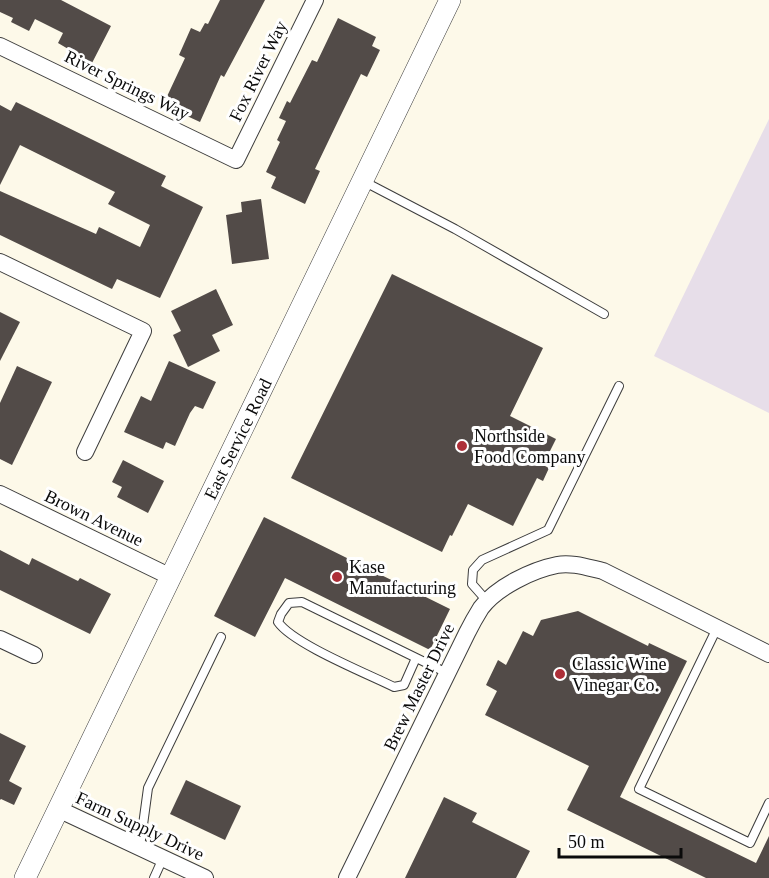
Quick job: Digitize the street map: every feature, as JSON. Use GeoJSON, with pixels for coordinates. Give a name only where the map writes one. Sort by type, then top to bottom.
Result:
{"type":"FeatureCollection","features":[{"type":"Feature","properties":{"kind":"street","name":"Fox River Way"},"geometry":{"type":"LineString","coordinates":[[236,159],[315,0]]}},
{"type":"Feature","properties":{"kind":"street","name":"East Service Road"},"geometry":{"type":"LineString","coordinates":[[24,878],[450,0]]}},
{"type":"Feature","properties":{"kind":"street","name":"River Springs Way"},"geometry":{"type":"LineString","coordinates":[[0,46],[236,159]]}},
{"type":"Feature","properties":{"kind":"street"},"geometry":{"type":"LineString","coordinates":[[0,262],[143,331],[85,452]]}},
{"type":"Feature","properties":{"kind":"street","name":"Brown Avenue"},"geometry":{"type":"LineString","coordinates":[[0,494],[171,577]]}},
{"type":"Feature","properties":{"kind":"street","name":"Brew Master Drive"},"geometry":{"type":"LineString","coordinates":[[347,878],[466,633],[482,607],[509,584],[555,565],[586,567],[603,571],[769,654]]}},
{"type":"Feature","properties":{"kind":"street"},"geometry":{"type":"LineString","coordinates":[[0,639],[34,655]]}},
{"type":"Feature","properties":{"kind":"street","name":"Farm Supply Drive"},"geometry":{"type":"LineString","coordinates":[[58,809],[205,878]]}},
{"type":"Feature","properties":{"kind":"lane"},"geometry":{"type":"LineString","coordinates":[[363,180],[455,229],[604,314]]}},
{"type":"Feature","properties":{"kind":"lane"},"geometry":{"type":"LineString","coordinates":[[488,602],[472,584],[473,570],[482,560],[548,530],[619,386]]}},
{"type":"Feature","properties":{"kind":"lane"},"geometry":{"type":"LineString","coordinates":[[416,658],[404,685],[394,687],[299,640],[283,629],[278,622],[289,603],[302,602],[447,673]]}},
{"type":"Feature","properties":{"kind":"lane"},"geometry":{"type":"LineString","coordinates":[[717,628],[639,789],[750,843],[769,803]]}},
{"type":"Feature","properties":{"kind":"lane"},"geometry":{"type":"LineString","coordinates":[[140,847],[148,789],[221,637]]}},
{"type":"Feature","properties":{"kind":"lane"},"geometry":{"type":"LineString","coordinates":[[154,878],[163,858]]}},
{"type":"Feature","properties":{"kind":"shaded area"},"geometry":{"type":"Polygon","coordinates":[[[769,119],[769,413],[654,356],[769,119]]]}},
{"type":"Feature","properties":{"kind":"building"},"geometry":{"type":"Polygon","coordinates":[[[0,0],[61,0],[111,26],[92,63],[58,43],[63,33],[35,19],[29,31],[11,22],[13,18],[0,12],[0,0]]]}},
{"type":"Feature","properties":{"kind":"building"},"geometry":{"type":"Polygon","coordinates":[[[220,0],[265,0],[224,77],[221,75],[200,122],[163,105],[185,58],[179,55],[191,28],[200,32],[205,23],[208,24],[220,0]]]}},
{"type":"Feature","properties":{"kind":"building"},"geometry":{"type":"Polygon","coordinates":[[[338,18],[376,37],[372,46],[380,50],[367,77],[361,74],[339,119],[315,169],[320,171],[305,204],[271,188],[276,177],[266,172],[280,142],[277,140],[286,121],[279,118],[287,101],[290,103],[312,60],[317,62],[338,18]]]}},
{"type":"Feature","properties":{"kind":"building"},"geometry":{"type":"Polygon","coordinates":[[[16,102],[166,176],[161,186],[203,207],[160,298],[117,279],[112,289],[0,235],[0,191],[96,234],[99,227],[140,247],[150,225],[108,204],[115,192],[20,145],[0,185],[0,105],[11,111],[16,102]]]}},
{"type":"Feature","properties":{"kind":"building"},"geometry":{"type":"Polygon","coordinates":[[[261,199],[269,259],[232,264],[226,215],[242,212],[241,202],[261,199]]]}},
{"type":"Feature","properties":{"kind":"building"},"geometry":{"type":"Polygon","coordinates":[[[392,274],[543,348],[510,416],[556,439],[543,465],[549,468],[543,481],[537,478],[513,526],[468,504],[442,552],[291,478],[392,274]]]}},
{"type":"Feature","properties":{"kind":"building"},"geometry":{"type":"Polygon","coordinates":[[[216,289],[233,325],[212,335],[220,351],[188,367],[173,335],[181,331],[171,311],[216,289]]]}},
{"type":"Feature","properties":{"kind":"building"},"geometry":{"type":"Polygon","coordinates":[[[0,312],[20,322],[0,361],[0,312]]]}},
{"type":"Feature","properties":{"kind":"building"},"geometry":{"type":"Polygon","coordinates":[[[169,361],[216,382],[203,409],[195,406],[190,413],[175,446],[166,442],[163,449],[124,432],[141,396],[151,401],[169,361]]]}},
{"type":"Feature","properties":{"kind":"building"},"geometry":{"type":"Polygon","coordinates":[[[17,366],[52,382],[12,465],[0,459],[0,403],[17,366]]]}},
{"type":"Feature","properties":{"kind":"building"},"geometry":{"type":"Polygon","coordinates":[[[123,460],[164,481],[148,513],[117,497],[122,487],[112,482],[123,460]]]}},
{"type":"Feature","properties":{"kind":"building"},"geometry":{"type":"Polygon","coordinates":[[[264,517],[450,609],[430,650],[285,578],[255,637],[214,616],[264,517]]]}},
{"type":"Feature","properties":{"kind":"building"},"geometry":{"type":"Polygon","coordinates":[[[0,550],[29,565],[32,558],[78,581],[80,578],[111,594],[90,634],[0,590],[0,550]]]}},
{"type":"Feature","properties":{"kind":"building"},"geometry":{"type":"Polygon","coordinates":[[[578,611],[648,646],[649,643],[687,661],[620,797],[756,863],[769,836],[769,878],[706,878],[567,810],[589,766],[485,715],[497,691],[486,685],[498,660],[506,665],[523,631],[533,636],[541,620],[578,611]]]}},
{"type":"Feature","properties":{"kind":"building"},"geometry":{"type":"Polygon","coordinates":[[[0,733],[26,746],[9,781],[22,788],[14,805],[0,800],[0,733]]]}},
{"type":"Feature","properties":{"kind":"building"},"geometry":{"type":"Polygon","coordinates":[[[186,780],[241,806],[225,840],[170,814],[186,780]]]}},
{"type":"Feature","properties":{"kind":"building"},"geometry":{"type":"Polygon","coordinates":[[[444,797],[477,813],[472,822],[530,851],[516,878],[405,878],[444,797]]]}},
{"type":"Feature","properties":{"kind":"place","name":"Northside Food Company"},"geometry":{"type":"Point","coordinates":[462,446]}},
{"type":"Feature","properties":{"kind":"place","name":"Kase Manufacturing"},"geometry":{"type":"Point","coordinates":[337,577]}},
{"type":"Feature","properties":{"kind":"place","name":"Classic Wine Vinegar Co."},"geometry":{"type":"Point","coordinates":[560,674]}}]}
